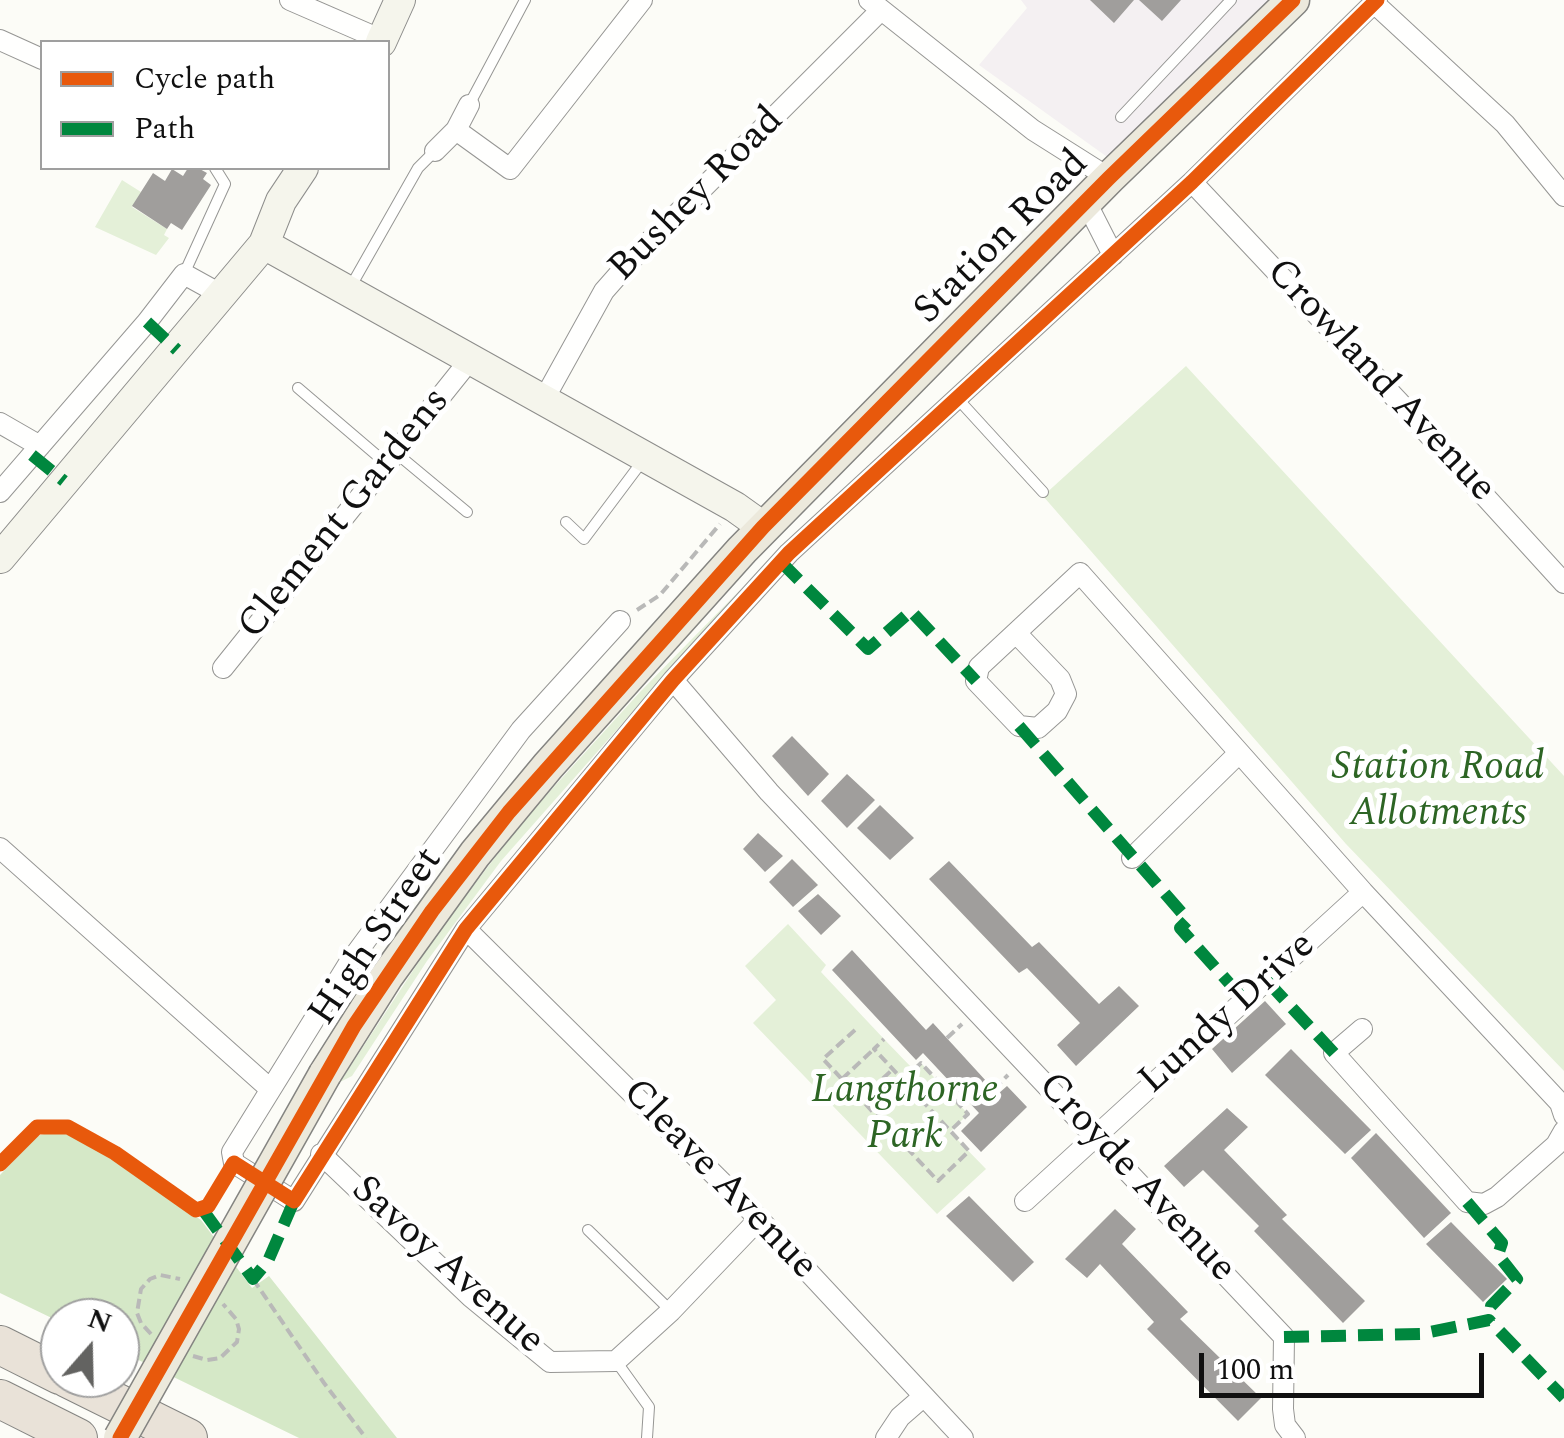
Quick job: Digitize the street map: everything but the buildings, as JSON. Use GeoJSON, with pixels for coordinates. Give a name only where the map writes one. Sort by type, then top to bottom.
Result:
{"type":"FeatureCollection","features":[{"type":"Feature","properties":{"kind":"highway"},"geometry":{"type":"LineString","coordinates":[[0,1345],[40,1365]]}},
{"type":"Feature","properties":{"kind":"highway"},"geometry":{"type":"LineString","coordinates":[[107,1398],[188,1438]]}},
{"type":"Feature","properties":{"kind":"highway"},"geometry":{"type":"LineString","coordinates":[[0,1399],[78,1438]]}},
{"type":"Feature","properties":{"kind":"main road","name":"Station Road"},"geometry":{"type":"LineString","coordinates":[[763,527],[1109,178],[1294,0]]}},
{"type":"Feature","properties":{"kind":"main road","name":"High Street"},"geometry":{"type":"LineString","coordinates":[[120,1438],[325,1074],[387,976],[475,854],[548,766],[763,527]]}},
{"type":"Feature","properties":{"kind":"street"},"geometry":{"type":"LineString","coordinates":[[290,0],[379,40]]}},
{"type":"Feature","properties":{"kind":"street"},"geometry":{"type":"LineString","coordinates":[[381,40],[400,0]]}},
{"type":"Feature","properties":{"kind":"street"},"geometry":{"type":"LineString","coordinates":[[456,130],[510,169],[642,0]]}},
{"type":"Feature","properties":{"kind":"street"},"geometry":{"type":"LineString","coordinates":[[620,621],[521,730],[349,963],[232,1152],[234,1162],[294,1200],[466,929],[673,680],[788,554],[1192,182],[1375,1],[1505,124],[1564,196]]}},
{"type":"Feature","properties":{"kind":"street"},"geometry":{"type":"LineString","coordinates":[[874,6],[1033,130],[1109,178]]}},
{"type":"Feature","properties":{"kind":"street","name":"Bushey Road"},"geometry":{"type":"LineString","coordinates":[[542,401],[604,291],[874,6]]}},
{"type":"Feature","properties":{"kind":"street"},"geometry":{"type":"LineString","coordinates":[[0,40],[40,58]]}},
{"type":"Feature","properties":{"kind":"street"},"geometry":{"type":"LineString","coordinates":[[435,151],[456,130],[469,105]]}},
{"type":"Feature","properties":{"kind":"street"},"geometry":{"type":"LineString","coordinates":[[0,558],[264,244],[297,170]]}},
{"type":"Feature","properties":{"kind":"street","name":"Crowland Avenue"},"geometry":{"type":"LineString","coordinates":[[1192,182],[1564,583]]}},
{"type":"Feature","properties":{"kind":"street"},"geometry":{"type":"LineString","coordinates":[[1086,202],[1113,255]]}},
{"type":"Feature","properties":{"kind":"street"},"geometry":{"type":"LineString","coordinates":[[264,244],[735,507],[763,527]]}},
{"type":"Feature","properties":{"kind":"street"},"geometry":{"type":"LineString","coordinates":[[0,492],[184,274],[222,295]]}},
{"type":"Feature","properties":{"kind":"street","name":"Clement Gardens"},"geometry":{"type":"LineString","coordinates":[[222,668],[468,360]]}},
{"type":"Feature","properties":{"kind":"street"},"geometry":{"type":"LineString","coordinates":[[0,424],[40,446]]}},
{"type":"Feature","properties":{"kind":"street"},"geometry":{"type":"LineString","coordinates":[[1016,633],[1060,679],[1066,694],[1057,711],[1038,728],[1019,726],[976,681],[980,667],[1016,633],[1080,573],[1238,754],[1560,1103],[1564,1115]]}},
{"type":"Feature","properties":{"kind":"street","name":"Croyde Avenue"},"geometry":{"type":"LineString","coordinates":[[673,680],[769,792],[1284,1336],[1283,1410],[1285,1425],[1294,1438]]}},
{"type":"Feature","properties":{"kind":"street"},"geometry":{"type":"LineString","coordinates":[[1132,858],[1238,754]]}},
{"type":"Feature","properties":{"kind":"street"},"geometry":{"type":"LineString","coordinates":[[0,848],[270,1088]]}},
{"type":"Feature","properties":{"kind":"street","name":"Lundy Drive"},"geometry":{"type":"LineString","coordinates":[[1025,1201],[1363,892]]}},
{"type":"Feature","properties":{"kind":"street","name":"Cleave Avenue"},"geometry":{"type":"LineString","coordinates":[[466,929],[760,1219],[963,1438]]}},
{"type":"Feature","properties":{"kind":"street"},"geometry":{"type":"LineString","coordinates":[[1362,1029],[1334,1053],[1467,1202],[1484,1204],[1498,1196],[1556,1145],[1564,1130]]}},
{"type":"Feature","properties":{"kind":"street","name":"Savoy Avenue"},"geometry":{"type":"LineString","coordinates":[[322,1154],[471,1297],[550,1362],[616,1361]]}},
{"type":"Feature","properties":{"kind":"street"},"geometry":{"type":"LineString","coordinates":[[616,1361],[671,1311],[760,1219]]}},
{"type":"Feature","properties":{"kind":"street"},"geometry":{"type":"LineString","coordinates":[[886,1438],[900,1417],[923,1397]]}},
{"type":"Feature","properties":{"kind":"lane"},"geometry":{"type":"LineString","coordinates":[[469,105],[525,0]]}},
{"type":"Feature","properties":{"kind":"lane"},"geometry":{"type":"LineString","coordinates":[[1121,117],[1231,0]]}},
{"type":"Feature","properties":{"kind":"lane"},"geometry":{"type":"LineString","coordinates":[[348,291],[418,168],[435,151]]}},
{"type":"Feature","properties":{"kind":"lane"},"geometry":{"type":"LineString","coordinates":[[184,274],[225,184],[216,170]]}},
{"type":"Feature","properties":{"kind":"lane"},"geometry":{"type":"LineString","coordinates":[[298,388],[467,512]]}},
{"type":"Feature","properties":{"kind":"lane"},"geometry":{"type":"LineString","coordinates":[[957,398],[1043,492]]}},
{"type":"Feature","properties":{"kind":"lane"},"geometry":{"type":"LineString","coordinates":[[566,522],[584,539],[645,458]]}},
{"type":"Feature","properties":{"kind":"lane"},"geometry":{"type":"LineString","coordinates":[[588,1230],[671,1311]]}},
{"type":"Feature","properties":{"kind":"lane"},"geometry":{"type":"LineString","coordinates":[[616,1361],[649,1408],[648,1438]]}},
{"type":"Feature","properties":{"kind":"path"},"geometry":{"type":"LineString","coordinates":[[620,621],[660,595],[735,507]]}},
{"type":"Feature","properties":{"kind":"path"},"geometry":{"type":"LineString","coordinates":[[855,1030],[824,1059],[938,1182],[969,1152],[874,1049]]}},
{"type":"Feature","properties":{"kind":"path"},"geometry":{"type":"LineString","coordinates":[[842,1079],[884,1039]]}},
{"type":"Feature","properties":{"kind":"path"},"geometry":{"type":"LineString","coordinates":[[903,1080],[921,1063],[968,1114],[950,1131]]}},
{"type":"Feature","properties":{"kind":"path"},"geometry":{"type":"LineString","coordinates":[[861,1099],[893,1069]]}},
{"type":"Feature","properties":{"kind":"path"},"geometry":{"type":"LineString","coordinates":[[152,1334],[137,1313],[141,1289],[150,1280],[172,1276],[203,1292],[230,1310],[239,1330],[237,1342],[220,1358],[192,1356]]}},
{"type":"Feature","properties":{"kind":"path"},"geometry":{"type":"LineString","coordinates":[[252,1279],[366,1438]]}},
{"type":"Feature","properties":{"kind":"shaded area"},"geometry":{"type":"Polygon","coordinates":[[[1021,0],[1276,0],[1110,159],[979,65],[1027,8],[1021,0]]]}},
{"type":"Feature","properties":{"kind":"green space"},"geometry":{"type":"Polygon","coordinates":[[[122,180],[141,192],[132,207],[167,229],[164,235],[169,238],[156,255],[95,227],[122,180]]]}},
{"type":"Feature","properties":{"kind":"green space","name":"Station Road Allotments"},"geometry":{"type":"Polygon","coordinates":[[[1186,366],[1564,776],[1564,1071],[1346,844],[1043,496],[1186,366]]]}},
{"type":"Feature","properties":{"kind":"green space"},"geometry":{"type":"Polygon","coordinates":[[[741,589],[501,861],[427,961],[352,1076],[340,1082],[439,931],[522,822],[640,692],[741,589]]]}},
{"type":"Feature","properties":{"kind":"green space","name":"Langthorne Park"},"geometry":{"type":"Polygon","coordinates":[[[788,924],[826,965],[821,972],[884,1039],[913,1069],[921,1063],[968,1114],[950,1132],[986,1169],[937,1214],[753,1023],[776,1000],[745,966],[788,924]]]}},
{"type":"Feature","properties":{"kind":"green space"},"geometry":{"type":"Polygon","coordinates":[[[51,1132],[69,1134],[88,1143],[201,1220],[252,1288],[269,1276],[397,1438],[299,1438],[140,1361],[140,1298],[40,1298],[40,1312],[0,1293],[0,1175],[37,1136],[51,1132]]]}},
{"type":"Feature","properties":{"kind":"marked path"},"geometry":{"type":"LineString","coordinates":[[147,322],[177,350]]}},
{"type":"Feature","properties":{"kind":"marked path"},"geometry":{"type":"LineString","coordinates":[[32,455],[64,481]]}},
{"type":"Feature","properties":{"kind":"marked path"},"geometry":{"type":"LineString","coordinates":[[781,562],[868,649],[911,611],[976,681]]}},
{"type":"Feature","properties":{"kind":"marked path"},"geometry":{"type":"LineString","coordinates":[[1019,726],[1188,920],[1180,928],[1245,1001]]}},
{"type":"Feature","properties":{"kind":"marked path"},"geometry":{"type":"LineString","coordinates":[[1267,981],[1334,1053]]}},
{"type":"Feature","properties":{"kind":"marked path"},"geometry":{"type":"LineString","coordinates":[[203,1210],[253,1279],[268,1261],[294,1201]]}},
{"type":"Feature","properties":{"kind":"marked path"},"geometry":{"type":"LineString","coordinates":[[1467,1202],[1502,1243],[1498,1255],[1517,1279],[1491,1306],[1489,1320]]}},
{"type":"Feature","properties":{"kind":"marked path"},"geometry":{"type":"LineString","coordinates":[[1284,1337],[1420,1334],[1489,1320],[1564,1398]]}},
{"type":"Feature","properties":{"kind":"cycle path"},"geometry":{"type":"LineString","coordinates":[[120,1438],[354,1026],[432,911],[509,812],[763,527],[1109,178],[1293,0]]}},
{"type":"Feature","properties":{"kind":"cycle path"},"geometry":{"type":"LineString","coordinates":[[0,1164],[37,1127],[68,1127],[115,1153],[196,1210],[208,1206],[234,1163],[294,1201],[466,929],[673,680],[789,553],[1192,182],[1377,0]]}}]}
